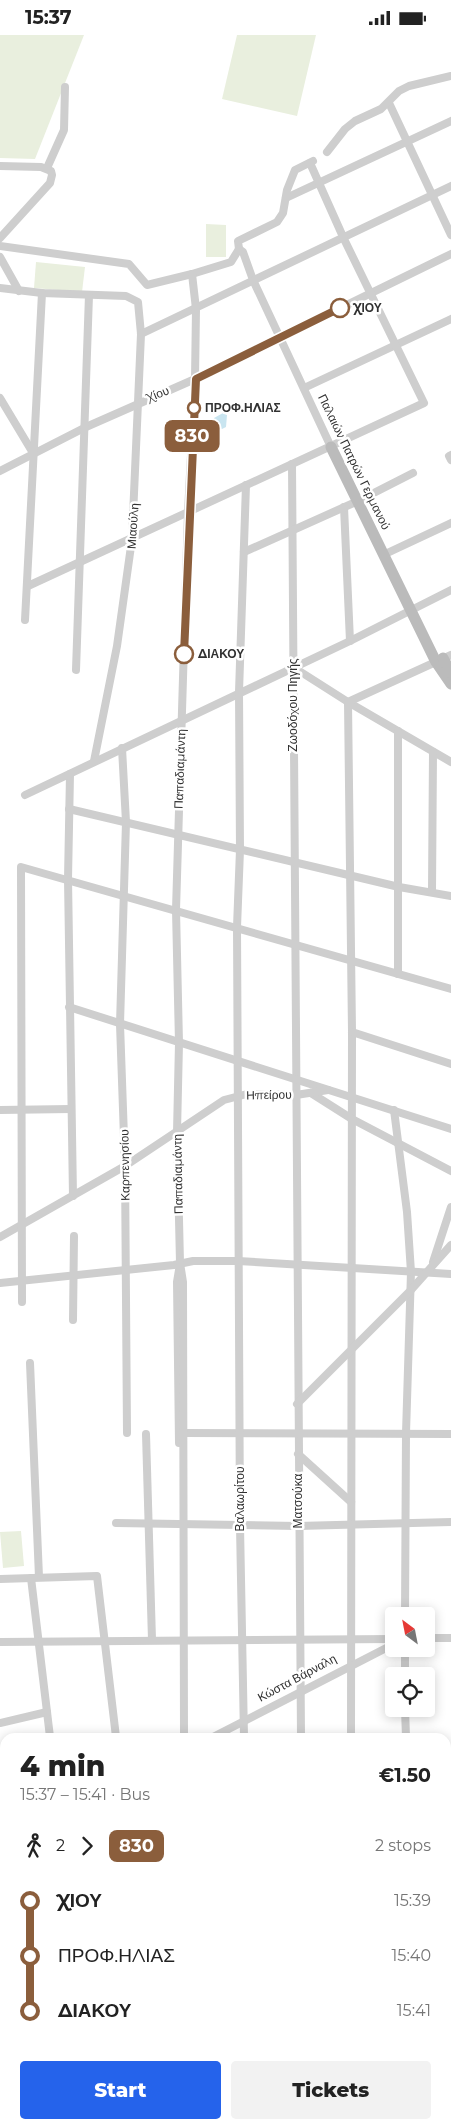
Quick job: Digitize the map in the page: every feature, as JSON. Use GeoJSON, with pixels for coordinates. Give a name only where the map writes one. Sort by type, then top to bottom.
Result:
{"type":"FeatureCollection","features":[{"type":"Feature","properties":{"kind":"street"},"geometry":{"type":"LineString","coordinates":[[327,152],[334,141],[350,125],[389,103],[399,91],[409,86],[451,76]]}},
{"type":"Feature","properties":{"kind":"street"},"geometry":{"type":"LineString","coordinates":[[47,168],[64,131],[65,87]]}},
{"type":"Feature","properties":{"kind":"street"},"geometry":{"type":"LineString","coordinates":[[389,103],[406,143],[451,235]]}},
{"type":"Feature","properties":{"kind":"street"},"geometry":{"type":"LineString","coordinates":[[286,198],[318,185],[451,121]]}},
{"type":"Feature","properties":{"kind":"street"},"geometry":{"type":"LineString","coordinates":[[0,246],[129,263],[147,285],[192,274],[231,262],[239,249],[238,241],[277,222],[283,213],[295,170],[312,162],[318,185],[424,403],[28,586]]}},
{"type":"Feature","properties":{"kind":"street"},"geometry":{"type":"LineString","coordinates":[[0,167],[47,168]]}},
{"type":"Feature","properties":{"kind":"street"},"geometry":{"type":"LineString","coordinates":[[0,238],[50,183],[52,175],[47,168]]}},
{"type":"Feature","properties":{"kind":"street"},"geometry":{"type":"LineString","coordinates":[[141,334],[344,239],[451,186]]}},
{"type":"Feature","properties":{"kind":"street","name":"Παλαιών Πατρών Γερμανού"},"geometry":{"type":"LineString","coordinates":[[239,249],[243,251],[253,280],[410,610],[446,658],[451,673]]}},
{"type":"Feature","properties":{"kind":"street","name":"Χίου"},"geometry":{"type":"LineString","coordinates":[[0,471],[86,427],[139,402],[196,379],[451,254]]}},
{"type":"Feature","properties":{"kind":"street"},"geometry":{"type":"LineString","coordinates":[[0,257],[19,291]]}},
{"type":"Feature","properties":{"kind":"street","name":"Παπαδιαμάντη"},"geometry":{"type":"LineString","coordinates":[[184,1733],[183,1282],[180,1263],[177,1132],[179,1043],[176,910],[188,512],[196,379],[196,309],[192,274]]}},
{"type":"Feature","properties":{"kind":"street"},"geometry":{"type":"LineString","coordinates":[[0,289],[89,295],[86,427],[76,670]]}},
{"type":"Feature","properties":{"kind":"street"},"geometry":{"type":"LineString","coordinates":[[25,620],[42,293]]}},
{"type":"Feature","properties":{"kind":"street","name":"Μιαούλη"},"geometry":{"type":"LineString","coordinates":[[89,295],[126,296],[138,302],[141,334],[132,539],[117,646],[94,761]]}},
{"type":"Feature","properties":{"kind":"street"},"geometry":{"type":"LineString","coordinates":[[304,388],[451,319]]}},
{"type":"Feature","properties":{"kind":"street"},"geometry":{"type":"LineString","coordinates":[[0,398],[33,453]]}},
{"type":"Feature","properties":{"kind":"street","name":"Ζωοδόχου Πηγής"},"geometry":{"type":"LineString","coordinates":[[292,464],[295,945],[298,1079],[296,1095]]}},
{"type":"Feature","properties":{"kind":"street"},"geometry":{"type":"LineString","coordinates":[[244,552],[358,501],[413,473]]}},
{"type":"Feature","properties":{"kind":"street"},"geometry":{"type":"LineString","coordinates":[[237,927],[240,850],[239,693],[246,485]]}},
{"type":"Feature","properties":{"kind":"street"},"geometry":{"type":"LineString","coordinates":[[344,507],[350,641]]}},
{"type":"Feature","properties":{"kind":"street"},"geometry":{"type":"LineString","coordinates":[[383,555],[451,523]]}},
{"type":"Feature","properties":{"kind":"street"},"geometry":{"type":"LineString","coordinates":[[25,795],[350,641],[451,590]]}},
{"type":"Feature","properties":{"kind":"street"},"geometry":{"type":"LineString","coordinates":[[348,702],[446,658]]}},
{"type":"Feature","properties":{"kind":"street","name":"Παλαιών Πατρών Γερμανού"},"geometry":{"type":"LineString","coordinates":[[446,658],[451,684]]}},
{"type":"Feature","properties":{"kind":"street"},"geometry":{"type":"LineString","coordinates":[[293,667],[348,702],[451,762]]}},
{"type":"Feature","properties":{"kind":"street"},"geometry":{"type":"LineString","coordinates":[[348,702],[349,874],[352,960],[351,1733]]}},
{"type":"Feature","properties":{"kind":"street"},"geometry":{"type":"LineString","coordinates":[[398,731],[398,974]]}},
{"type":"Feature","properties":{"kind":"street","name":"Καρπενησίου"},"geometry":{"type":"LineString","coordinates":[[122,748],[126,822],[120,1024],[126,1166],[126,1433]]}},
{"type":"Feature","properties":{"kind":"street"},"geometry":{"type":"LineString","coordinates":[[432,892],[433,752]]}},
{"type":"Feature","properties":{"kind":"street"},"geometry":{"type":"LineString","coordinates":[[70,774],[68,879],[73,1196]]}},
{"type":"Feature","properties":{"kind":"street"},"geometry":{"type":"LineString","coordinates":[[69,809],[399,887],[451,896]]}},
{"type":"Feature","properties":{"kind":"street"},"geometry":{"type":"LineString","coordinates":[[22,1302],[21,867],[451,989]]}},
{"type":"Feature","properties":{"kind":"street","name":"Βαλαωρίτου"},"geometry":{"type":"LineString","coordinates":[[237,927],[240,1525],[244,1733]]}},
{"type":"Feature","properties":{"kind":"street"},"geometry":{"type":"LineString","coordinates":[[69,1007],[451,1129]]}},
{"type":"Feature","properties":{"kind":"street"},"geometry":{"type":"LineString","coordinates":[[352,1032],[451,1064]]}},
{"type":"Feature","properties":{"kind":"street","name":"Ηπείρου"},"geometry":{"type":"LineString","coordinates":[[0,1237],[126,1166],[224,1101],[237,1096],[296,1095],[330,1089]]}},
{"type":"Feature","properties":{"kind":"street"},"geometry":{"type":"LineString","coordinates":[[312,1093],[352,1119],[451,1171]]}},
{"type":"Feature","properties":{"kind":"street","name":"Ματσούκα"},"geometry":{"type":"LineString","coordinates":[[296,1095],[299,1264],[297,1403],[301,1733]]}},
{"type":"Feature","properties":{"kind":"street"},"geometry":{"type":"LineString","coordinates":[[0,1110],[71,1109]]}},
{"type":"Feature","properties":{"kind":"street"},"geometry":{"type":"LineString","coordinates":[[394,1110],[412,1272],[406,1433],[405,1607]]}},
{"type":"Feature","properties":{"kind":"street"},"geometry":{"type":"LineString","coordinates":[[432,1265],[451,1207]]}},
{"type":"Feature","properties":{"kind":"street"},"geometry":{"type":"LineString","coordinates":[[73,1320],[74,1236]]}},
{"type":"Feature","properties":{"kind":"street"},"geometry":{"type":"LineString","coordinates":[[297,1403],[410,1291],[451,1245]]}},
{"type":"Feature","properties":{"kind":"street"},"geometry":{"type":"LineString","coordinates":[[0,1283],[193,1261],[299,1264],[451,1274]]}},
{"type":"Feature","properties":{"kind":"street","name":"Παπαδιαμάντη"},"geometry":{"type":"LineString","coordinates":[[180,1263],[177,1282],[177,1372],[183,1507]]}},
{"type":"Feature","properties":{"kind":"street"},"geometry":{"type":"LineString","coordinates":[[30,1363],[35,1578],[50,1733]]}},
{"type":"Feature","properties":{"kind":"street"},"geometry":{"type":"LineString","coordinates":[[184,1433],[451,1434]]}},
{"type":"Feature","properties":{"kind":"street"},"geometry":{"type":"LineString","coordinates":[[146,1434],[152,1641]]}},
{"type":"Feature","properties":{"kind":"street"},"geometry":{"type":"LineString","coordinates":[[298,1454],[351,1502]]}},
{"type":"Feature","properties":{"kind":"street"},"geometry":{"type":"LineString","coordinates":[[116,1523],[298,1526],[451,1522]]}},
{"type":"Feature","properties":{"kind":"street"},"geometry":{"type":"LineString","coordinates":[[0,1579],[97,1576],[103,1641],[115,1733]]}},
{"type":"Feature","properties":{"kind":"street"},"geometry":{"type":"LineString","coordinates":[[435,1638],[451,1638]]}},
{"type":"Feature","properties":{"kind":"street"},"geometry":{"type":"LineString","coordinates":[[0,1642],[385,1639]]}},
{"type":"Feature","properties":{"kind":"street","name":"Κώστα Βάρναλη"},"geometry":{"type":"LineString","coordinates":[[221,1733],[385,1648]]}},
{"type":"Feature","properties":{"kind":"street"},"geometry":{"type":"LineString","coordinates":[[0,1723],[47,1712]]}},
{"type":"Feature","properties":{"kind":"street"},"geometry":{"type":"LineString","coordinates":[[405,1717],[406,1733]]}},
{"type":"Feature","properties":{"kind":"green space"},"geometry":{"type":"Polygon","coordinates":[[[0,35],[84,35],[35,159],[0,158],[0,35]]]}},
{"type":"Feature","properties":{"kind":"green space"},"geometry":{"type":"Polygon","coordinates":[[[237,35],[316,35],[297,116],[222,99],[237,35]]]}},
{"type":"Feature","properties":{"kind":"green space"},"geometry":{"type":"Polygon","coordinates":[[[206,224],[226,225],[226,257],[206,257],[206,224]]]}},
{"type":"Feature","properties":{"kind":"green space"},"geometry":{"type":"Polygon","coordinates":[[[36,262],[85,267],[82,292],[34,288],[36,262]]]}},
{"type":"Feature","properties":{"kind":"green space"},"geometry":{"type":"Polygon","coordinates":[[[21,1531],[24,1566],[3,1568],[0,1532],[21,1531]]]}},
{"type":"Feature","properties":{"kind":"water"},"geometry":{"type":"Polygon","coordinates":[[[223,413],[227,415],[226,427],[222,429],[215,427],[214,418],[223,413]]]}},
{"type":"Feature","properties":{"kind":"bus line","name":"830"},"geometry":{"type":"LineString","coordinates":[[184,654],[188,512],[196,379],[340,308]]}},
{"type":"Feature","properties":{"kind":"place","name":"ΧΙΟΥ"},"geometry":{"type":"Point","coordinates":[340,308]}},
{"type":"Feature","properties":{"kind":"place","name":"ΠΡΟΦ.ΗΛΙΑΣ"},"geometry":{"type":"Point","coordinates":[194,408]}},
{"type":"Feature","properties":{"kind":"place","name":"ΔΙΑΚΟΥ"},"geometry":{"type":"Point","coordinates":[184,654]}}]}
